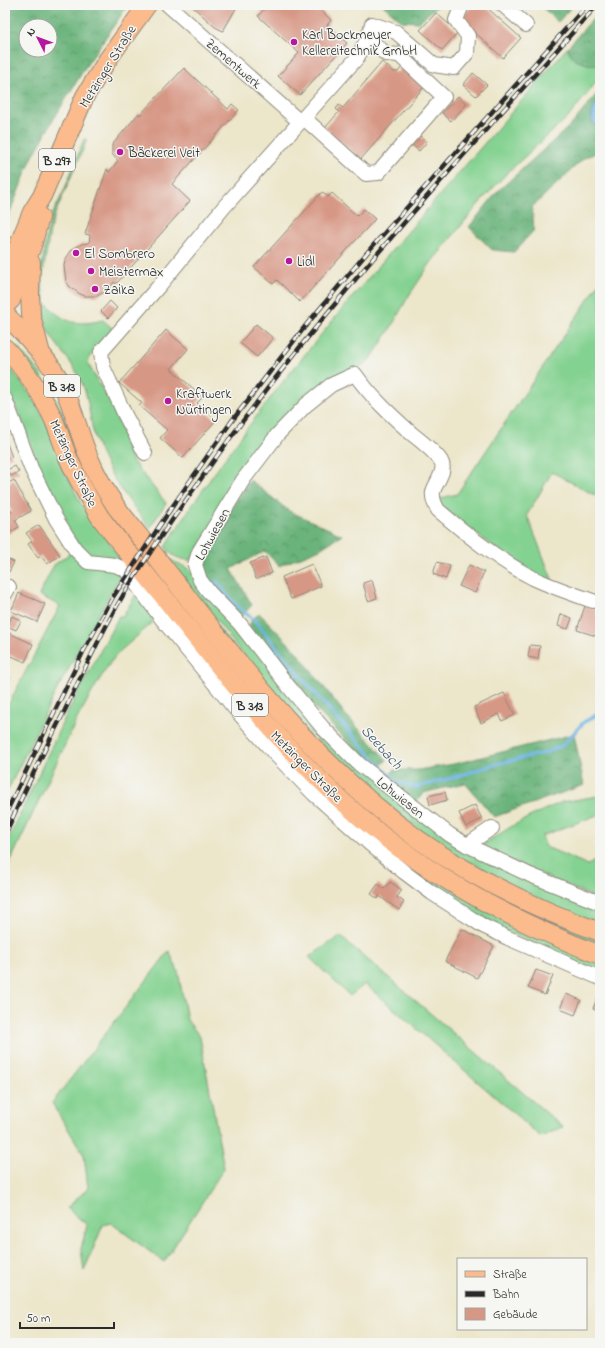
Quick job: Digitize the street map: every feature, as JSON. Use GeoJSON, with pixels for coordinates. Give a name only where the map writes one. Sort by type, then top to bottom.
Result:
{"type":"FeatureCollection","features":[{"type":"Feature","properties":{"kind":"main road","name":"Metzinger Straße"},"geometry":{"type":"LineString","coordinates":[[7,301],[27,240],[32,212],[42,196],[85,96],[108,59],[147,5]]}},
{"type":"Feature","properties":{"kind":"main road","name":"B 297"},"geometry":{"type":"LineString","coordinates":[[5,250],[27,240],[31,315],[42,354]]}},
{"type":"Feature","properties":{"kind":"main road","name":"B 313"},"geometry":{"type":"LineString","coordinates":[[7,301],[42,354]]}},
{"type":"Feature","properties":{"kind":"main road","name":"Metzinger Straße"},"geometry":{"type":"LineString","coordinates":[[5,348],[26,373],[46,404],[68,457],[87,496],[100,517],[236,688],[300,760],[362,818],[403,851],[448,881],[499,910],[568,942],[600,954]]}},
{"type":"Feature","properties":{"kind":"main road","name":"Metzinger Straße"},"geometry":{"type":"LineString","coordinates":[[42,354],[53,369],[63,388],[89,460],[105,490],[117,508],[269,699],[314,749],[370,801],[434,850],[476,876],[509,893],[568,921],[600,932]]}},
{"type":"Feature","properties":{"kind":"street","name":"Zementwerk"},"geometry":{"type":"LineString","coordinates":[[168,5],[366,174],[378,173],[444,97],[399,55],[386,54],[370,31]]}},
{"type":"Feature","properties":{"kind":"street"},"geometry":{"type":"LineString","coordinates":[[145,453],[102,367],[101,352],[159,286],[224,207],[357,58],[370,31],[396,32],[434,65],[454,68],[467,53],[468,36],[456,20],[462,5]]}},
{"type":"Feature","properties":{"kind":"street"},"geometry":{"type":"LineString","coordinates":[[503,5],[526,25]]}},
{"type":"Feature","properties":{"kind":"street","name":"Lohwiesen"},"geometry":{"type":"LineString","coordinates":[[593,601],[538,580],[511,565],[487,549],[438,510],[433,500],[433,492],[443,469],[441,462],[430,449],[365,389],[355,374],[331,384],[306,405],[278,434],[243,480],[217,521],[198,552],[195,565],[200,580],[209,592],[240,624],[323,728],[360,764],[450,835],[467,845],[530,875],[600,903]]}},
{"type":"Feature","properties":{"kind":"street","name":"Metzinger Straße"},"geometry":{"type":"LineString","coordinates":[[5,399],[31,468],[56,519],[75,550],[88,562],[115,565],[126,570],[166,624],[236,710],[275,754],[314,794],[386,857],[432,893],[483,926],[531,949],[600,978]]}},
{"type":"Feature","properties":{"kind":"street"},"geometry":{"type":"LineString","coordinates":[[467,845],[492,828]]}},
{"type":"Feature","properties":{"kind":"green space"},"geometry":{"type":"Polygon","coordinates":[[[5,5],[128,5],[86,66],[31,160],[5,224],[5,5]]]}},
{"type":"Feature","properties":{"kind":"green space"},"geometry":{"type":"Polygon","coordinates":[[[383,5],[439,5],[418,22],[401,21],[383,5]]]}},
{"type":"Feature","properties":{"kind":"green space"},"geometry":{"type":"Polygon","coordinates":[[[540,5],[573,5],[558,22],[540,5]]]}},
{"type":"Feature","properties":{"kind":"green space"},"geometry":{"type":"Polygon","coordinates":[[[600,11],[600,65],[591,65],[575,60],[567,48],[600,11]]]}},
{"type":"Feature","properties":{"kind":"green space"},"geometry":{"type":"Polygon","coordinates":[[[567,48],[575,60],[591,65],[600,65],[600,76],[587,94],[569,116],[507,173],[482,200],[430,264],[408,297],[389,331],[372,357],[362,366],[350,373],[267,434],[247,461],[246,472],[191,560],[179,558],[170,553],[165,547],[211,478],[260,411],[365,282],[567,48]]]}},
{"type":"Feature","properties":{"kind":"green space"},"geometry":{"type":"Polygon","coordinates":[[[600,90],[600,151],[584,158],[532,207],[534,230],[514,252],[492,250],[469,227],[498,191],[573,123],[600,90]]]}},
{"type":"Feature","properties":{"kind":"green space"},"geometry":{"type":"Polygon","coordinates":[[[84,139],[87,140],[55,214],[50,231],[42,278],[45,302],[39,301],[39,280],[47,232],[53,213],[64,191],[84,139]]]}},
{"type":"Feature","properties":{"kind":"green space"},"geometry":{"type":"Polygon","coordinates":[[[600,282],[600,498],[552,472],[527,515],[555,587],[533,578],[433,500],[457,494],[600,282]]]}},
{"type":"Feature","properties":{"kind":"green space"},"geometry":{"type":"Polygon","coordinates":[[[48,305],[66,320],[86,323],[103,320],[113,329],[90,356],[88,364],[113,408],[133,462],[166,503],[150,528],[110,472],[98,448],[83,386],[76,370],[52,337],[43,320],[41,311],[48,305]]]}},
{"type":"Feature","properties":{"kind":"green space"},"geometry":{"type":"Polygon","coordinates":[[[17,346],[39,372],[60,407],[87,473],[377,816],[600,940],[600,944],[563,931],[527,915],[492,898],[458,878],[425,857],[394,834],[363,809],[316,765],[250,690],[106,510],[15,348],[17,346]]]}},
{"type":"Feature","properties":{"kind":"green space"},"geometry":{"type":"Polygon","coordinates":[[[12,370],[32,397],[47,424],[63,467],[81,504],[124,562],[92,559],[68,533],[56,503],[39,468],[23,424],[11,397],[5,389],[5,376],[12,370]]]}},
{"type":"Feature","properties":{"kind":"green space"},"geometry":{"type":"Polygon","coordinates":[[[250,480],[289,511],[342,535],[320,549],[279,566],[265,551],[231,569],[252,605],[241,617],[199,573],[208,544],[250,480]]]}},
{"type":"Feature","properties":{"kind":"green space"},"geometry":{"type":"Polygon","coordinates":[[[73,551],[122,573],[55,693],[5,796],[5,711],[60,606],[39,595],[54,565],[73,551]]]}},
{"type":"Feature","properties":{"kind":"green space"},"geometry":{"type":"Polygon","coordinates":[[[168,558],[190,570],[304,709],[426,821],[600,907],[600,924],[554,907],[461,858],[427,835],[382,800],[342,765],[315,738],[259,675],[168,558]]]}},
{"type":"Feature","properties":{"kind":"green space"},"geometry":{"type":"Polygon","coordinates":[[[138,591],[154,618],[151,624],[119,652],[98,682],[77,719],[5,873],[5,847],[65,717],[119,616],[123,616],[138,591]]]}},
{"type":"Feature","properties":{"kind":"green space"},"geometry":{"type":"Polygon","coordinates":[[[259,613],[296,651],[345,714],[387,760],[376,770],[328,722],[296,687],[249,627],[251,621],[259,613]]]}},
{"type":"Feature","properties":{"kind":"green space"},"geometry":{"type":"Polygon","coordinates":[[[574,734],[584,785],[494,817],[465,783],[423,793],[416,803],[386,779],[394,770],[418,770],[454,764],[574,734]]]}},
{"type":"Feature","properties":{"kind":"green space"},"geometry":{"type":"Polygon","coordinates":[[[598,796],[600,814],[542,836],[546,847],[588,865],[600,858],[600,900],[481,848],[485,843],[537,813],[562,802],[598,796]]]}},
{"type":"Feature","properties":{"kind":"green space"},"geometry":{"type":"Polygon","coordinates":[[[343,811],[600,961],[600,972],[524,940],[462,907],[362,833],[343,811]]]}},
{"type":"Feature","properties":{"kind":"green space"},"geometry":{"type":"Polygon","coordinates":[[[340,936],[563,1127],[541,1137],[365,984],[350,996],[309,957],[340,936]]]}},
{"type":"Feature","properties":{"kind":"green space"},"geometry":{"type":"Polygon","coordinates":[[[169,951],[178,971],[187,1020],[200,1037],[224,1168],[164,1262],[111,1223],[103,1225],[84,1271],[81,1249],[87,1225],[67,1208],[88,1188],[84,1155],[52,1103],[169,951]]]}},
{"type":"Feature","properties":{"kind":"water"},"geometry":{"type":"Polygon","coordinates":[[[600,100],[600,125],[593,124],[592,111],[600,100]]]}},
{"type":"Feature","properties":{"kind":"building"},"geometry":{"type":"Polygon","coordinates":[[[191,5],[238,5],[223,31],[215,27],[191,5]]]}},
{"type":"Feature","properties":{"kind":"building"},"geometry":{"type":"Polygon","coordinates":[[[268,5],[315,5],[331,20],[327,25],[347,43],[300,95],[278,76],[299,53],[258,16],[268,5]]]}},
{"type":"Feature","properties":{"kind":"building"},"geometry":{"type":"Polygon","coordinates":[[[473,5],[484,5],[521,38],[503,58],[460,19],[473,5]]]}},
{"type":"Feature","properties":{"kind":"building"},"geometry":{"type":"Polygon","coordinates":[[[436,13],[458,32],[442,50],[420,30],[436,13]]]}},
{"type":"Feature","properties":{"kind":"building"},"geometry":{"type":"Polygon","coordinates":[[[382,62],[394,72],[398,72],[402,67],[424,87],[361,159],[325,128],[339,112],[336,109],[339,105],[343,108],[382,62]]]}},
{"type":"Feature","properties":{"kind":"building"},"geometry":{"type":"Polygon","coordinates":[[[184,68],[228,109],[232,104],[239,110],[172,184],[190,201],[116,284],[114,282],[108,290],[97,296],[85,296],[80,294],[69,286],[66,281],[64,266],[65,260],[71,251],[81,244],[89,243],[90,235],[85,234],[107,169],[109,172],[118,161],[112,154],[112,145],[139,113],[140,115],[184,68]]]}},
{"type":"Feature","properties":{"kind":"building"},"geometry":{"type":"Polygon","coordinates":[[[473,73],[487,85],[476,96],[463,85],[473,73]]]}},
{"type":"Feature","properties":{"kind":"building"},"geometry":{"type":"Polygon","coordinates":[[[458,96],[467,104],[451,121],[442,113],[458,96]]]}},
{"type":"Feature","properties":{"kind":"building"},"geometry":{"type":"Polygon","coordinates":[[[420,136],[427,142],[419,151],[412,145],[420,136]]]}},
{"type":"Feature","properties":{"kind":"building"},"geometry":{"type":"Polygon","coordinates":[[[322,192],[328,197],[332,193],[357,216],[364,209],[375,219],[300,302],[277,280],[273,284],[254,267],[322,192]]]}},
{"type":"Feature","properties":{"kind":"building"},"geometry":{"type":"Polygon","coordinates":[[[110,301],[117,308],[108,318],[101,311],[110,301]]]}},
{"type":"Feature","properties":{"kind":"building"},"geometry":{"type":"Polygon","coordinates":[[[256,324],[273,338],[257,357],[240,343],[256,324]]]}},
{"type":"Feature","properties":{"kind":"building"},"geometry":{"type":"Polygon","coordinates":[[[166,330],[188,349],[171,369],[203,397],[197,403],[216,420],[183,458],[160,438],[167,430],[139,406],[142,403],[119,383],[166,330]]]}},
{"type":"Feature","properties":{"kind":"building"},"geometry":{"type":"Polygon","coordinates":[[[6,441],[12,457],[5,459],[5,442],[6,441]]]}},
{"type":"Feature","properties":{"kind":"building"},"geometry":{"type":"Polygon","coordinates":[[[15,466],[19,472],[11,476],[7,470],[15,466]]]}},
{"type":"Feature","properties":{"kind":"building"},"geometry":{"type":"Polygon","coordinates":[[[14,480],[31,511],[15,520],[19,527],[8,534],[5,528],[5,516],[12,512],[5,499],[5,485],[14,480]]]}},
{"type":"Feature","properties":{"kind":"building"},"geometry":{"type":"Polygon","coordinates":[[[39,525],[60,555],[47,564],[41,556],[38,558],[28,544],[32,541],[26,533],[39,525]]]}},
{"type":"Feature","properties":{"kind":"building"},"geometry":{"type":"Polygon","coordinates":[[[266,557],[272,573],[256,579],[250,563],[266,557]]]}},
{"type":"Feature","properties":{"kind":"building"},"geometry":{"type":"Polygon","coordinates":[[[5,558],[14,562],[9,572],[5,570],[5,558]]]}},
{"type":"Feature","properties":{"kind":"building"},"geometry":{"type":"Polygon","coordinates":[[[437,562],[450,566],[446,579],[433,574],[437,562]]]}},
{"type":"Feature","properties":{"kind":"building"},"geometry":{"type":"Polygon","coordinates":[[[312,564],[321,586],[291,599],[282,577],[312,564]]]}},
{"type":"Feature","properties":{"kind":"building"},"geometry":{"type":"Polygon","coordinates":[[[469,565],[484,572],[475,593],[459,586],[469,565]]]}},
{"type":"Feature","properties":{"kind":"building"},"geometry":{"type":"Polygon","coordinates":[[[372,580],[377,598],[368,601],[363,583],[372,580]]]}},
{"type":"Feature","properties":{"kind":"building"},"geometry":{"type":"Polygon","coordinates":[[[19,593],[45,604],[37,622],[11,611],[19,593]]]}},
{"type":"Feature","properties":{"kind":"building"},"geometry":{"type":"Polygon","coordinates":[[[585,606],[600,610],[600,624],[596,636],[577,630],[585,606]]]}},
{"type":"Feature","properties":{"kind":"building"},"geometry":{"type":"Polygon","coordinates":[[[561,614],[572,618],[568,629],[558,626],[561,614]]]}},
{"type":"Feature","properties":{"kind":"building"},"geometry":{"type":"Polygon","coordinates":[[[12,616],[21,621],[16,630],[7,626],[12,616]]]}},
{"type":"Feature","properties":{"kind":"building"},"geometry":{"type":"Polygon","coordinates":[[[5,631],[33,644],[25,662],[5,653],[5,631]]]}},
{"type":"Feature","properties":{"kind":"building"},"geometry":{"type":"Polygon","coordinates":[[[530,645],[540,646],[538,659],[528,657],[530,645]]]}},
{"type":"Feature","properties":{"kind":"building"},"geometry":{"type":"Polygon","coordinates":[[[5,675],[10,677],[5,688],[5,675]]]}},
{"type":"Feature","properties":{"kind":"building"},"geometry":{"type":"Polygon","coordinates":[[[504,693],[515,715],[502,721],[499,714],[481,723],[474,707],[504,693]]]}},
{"type":"Feature","properties":{"kind":"building"},"geometry":{"type":"Polygon","coordinates":[[[445,792],[447,800],[430,805],[428,796],[445,792]]]}},
{"type":"Feature","properties":{"kind":"building"},"geometry":{"type":"Polygon","coordinates":[[[475,805],[482,819],[466,827],[459,813],[475,805]]]}},
{"type":"Feature","properties":{"kind":"building"},"geometry":{"type":"Polygon","coordinates":[[[390,882],[402,890],[397,897],[404,902],[399,910],[379,896],[378,899],[371,894],[378,884],[384,889],[390,882]]]}},
{"type":"Feature","properties":{"kind":"building"},"geometry":{"type":"Polygon","coordinates":[[[462,929],[494,946],[477,978],[445,961],[462,929]]]}},
{"type":"Feature","properties":{"kind":"building"},"geometry":{"type":"Polygon","coordinates":[[[536,970],[553,976],[545,995],[528,988],[536,970]]]}},
{"type":"Feature","properties":{"kind":"building"},"geometry":{"type":"Polygon","coordinates":[[[566,994],[581,1000],[575,1015],[560,1009],[566,994]]]}},
{"type":"Feature","properties":{"kind":"building"},"geometry":{"type":"Polygon","coordinates":[[[597,998],[600,999],[600,1012],[593,1009],[597,998]]]}},
{"type":"Feature","properties":{"kind":"waterway","name":"Seebach"},"geometry":{"type":"LineString","coordinates":[[216,581],[233,602],[258,624],[320,699],[382,768],[398,783],[417,787],[496,764],[548,752],[563,745],[584,722],[600,713]]}},
{"type":"Feature","properties":{"kind":"railway"},"geometry":{"type":"LineString","coordinates":[[5,815],[83,652],[113,597],[170,510],[231,422],[307,324],[371,248],[587,5]]}},
{"type":"Feature","properties":{"kind":"railway"},"geometry":{"type":"LineString","coordinates":[[5,835],[97,643],[118,604],[146,558],[198,483],[291,358],[390,238],[597,5]]}},
{"type":"Feature","properties":{"kind":"place","name":"Karl Bockmeyer Kellereitechnik GmbH"},"geometry":{"type":"Point","coordinates":[294,42]}},
{"type":"Feature","properties":{"kind":"place","name":"Bäckerei Veit"},"geometry":{"type":"Point","coordinates":[120,152]}},
{"type":"Feature","properties":{"kind":"place","name":"El Sombrero"},"geometry":{"type":"Point","coordinates":[76,253]}},
{"type":"Feature","properties":{"kind":"place","name":"Lidl"},"geometry":{"type":"Point","coordinates":[289,261]}},
{"type":"Feature","properties":{"kind":"place","name":"Meistermax"},"geometry":{"type":"Point","coordinates":[91,271]}},
{"type":"Feature","properties":{"kind":"place","name":"Zaika"},"geometry":{"type":"Point","coordinates":[95,289]}},
{"type":"Feature","properties":{"kind":"place","name":"Kraftwerk Nürtingen"},"geometry":{"type":"Point","coordinates":[168,401]}}]}
